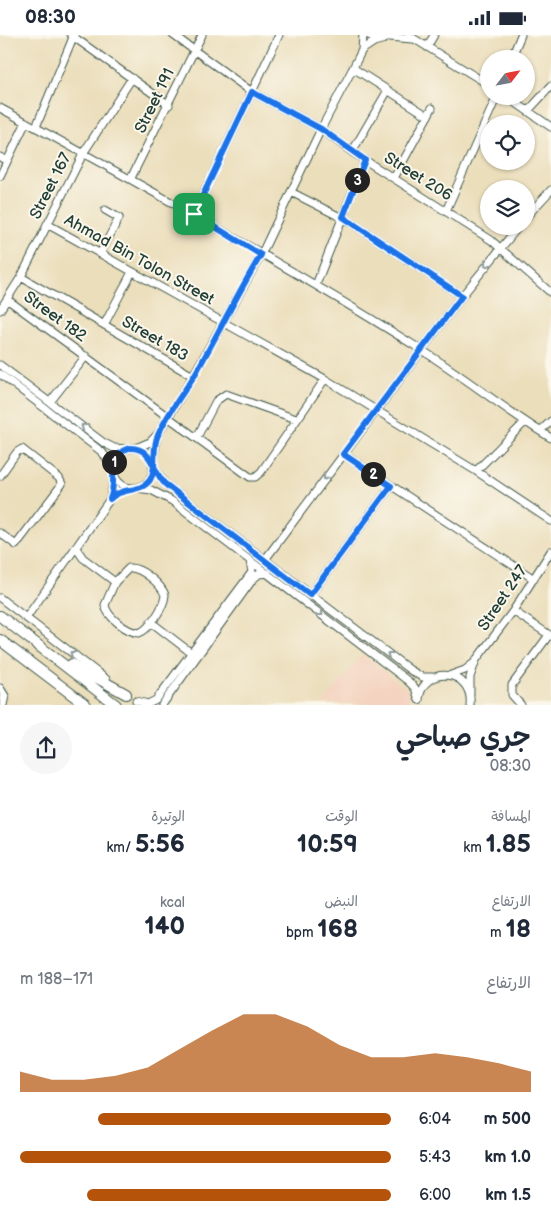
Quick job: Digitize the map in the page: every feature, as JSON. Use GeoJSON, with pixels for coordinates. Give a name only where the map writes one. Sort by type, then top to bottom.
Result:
{"type":"FeatureCollection","features":[{"type":"Feature","properties":{"kind":"highway"},"geometry":{"type":"LineString","coordinates":[[0,615],[116,705]]}},
{"type":"Feature","properties":{"kind":"highway"},"geometry":{"type":"LineString","coordinates":[[0,640],[86,705]]}},
{"type":"Feature","properties":{"kind":"highway"},"geometry":{"type":"LineString","coordinates":[[43,649],[126,694]]}},
{"type":"Feature","properties":{"kind":"street","name":"Street 206"},"geometry":{"type":"LineString","coordinates":[[173,35],[252,92],[321,129],[352,152],[501,247],[551,293]]}},
{"type":"Feature","properties":{"kind":"street","name":"Street 191"},"geometry":{"type":"LineString","coordinates":[[131,178],[169,105],[202,35]]}},
{"type":"Feature","properties":{"kind":"street"},"geometry":{"type":"LineString","coordinates":[[194,214],[279,35]]}},
{"type":"Feature","properties":{"kind":"street"},"geometry":{"type":"LineString","coordinates":[[0,365],[104,443],[114,448],[136,448],[147,444],[158,434],[193,377],[261,255],[321,129],[362,50],[363,35]]}},
{"type":"Feature","properties":{"kind":"street"},"geometry":{"type":"LineString","coordinates":[[368,35],[374,38],[411,37],[480,79]]}},
{"type":"Feature","properties":{"kind":"street"},"geometry":{"type":"LineString","coordinates":[[427,47],[434,35]]}},
{"type":"Feature","properties":{"kind":"street"},"geometry":{"type":"LineString","coordinates":[[36,127],[73,36],[169,105]]}},
{"type":"Feature","properties":{"kind":"street"},"geometry":{"type":"LineString","coordinates":[[362,50],[374,42],[389,37]]}},
{"type":"Feature","properties":{"kind":"street"},"geometry":{"type":"LineString","coordinates":[[514,50],[518,37]]}},
{"type":"Feature","properties":{"kind":"street"},"geometry":{"type":"LineString","coordinates":[[353,68],[428,116]]}},
{"type":"Feature","properties":{"kind":"street","name":"Street 167"},"geometry":{"type":"LineString","coordinates":[[0,310],[21,277],[84,152],[132,78]]}},
{"type":"Feature","properties":{"kind":"street"},"geometry":{"type":"LineString","coordinates":[[528,111],[551,87]]}},
{"type":"Feature","properties":{"kind":"street"},"geometry":{"type":"LineString","coordinates":[[352,152],[388,90]]}},
{"type":"Feature","properties":{"kind":"street"},"geometry":{"type":"LineString","coordinates":[[446,211],[493,105]]}},
{"type":"Feature","properties":{"kind":"street"},"geometry":{"type":"LineString","coordinates":[[519,105],[551,127]]}},
{"type":"Feature","properties":{"kind":"street"},"geometry":{"type":"LineString","coordinates":[[0,107],[131,178],[261,255],[316,285],[422,350],[551,438]]}},
{"type":"Feature","properties":{"kind":"street"},"geometry":{"type":"LineString","coordinates":[[394,178],[432,108]]}},
{"type":"Feature","properties":{"kind":"street"},"geometry":{"type":"LineString","coordinates":[[0,176],[26,122]]}},
{"type":"Feature","properties":{"kind":"street"},"geometry":{"type":"LineString","coordinates":[[0,157],[7,161]]}},
{"type":"Feature","properties":{"kind":"street"},"geometry":{"type":"LineString","coordinates":[[316,285],[365,160]]}},
{"type":"Feature","properties":{"kind":"street"},"geometry":{"type":"LineString","coordinates":[[535,207],[551,189]]}},
{"type":"Feature","properties":{"kind":"street"},"geometry":{"type":"LineString","coordinates":[[291,192],[343,217],[462,296]]}},
{"type":"Feature","properties":{"kind":"street"},"geometry":{"type":"LineString","coordinates":[[100,254],[119,218],[105,210]]}},
{"type":"Feature","properties":{"kind":"street","name":"Ahmad Bin Tolon Street"},"geometry":{"type":"LineString","coordinates":[[47,224],[326,379],[476,471],[551,521]]}},
{"type":"Feature","properties":{"kind":"street"},"geometry":{"type":"LineString","coordinates":[[264,561],[462,296],[511,235]]}},
{"type":"Feature","properties":{"kind":"street","name":"Street 183"},"geometry":{"type":"LineString","coordinates":[[104,325],[132,272]]}},
{"type":"Feature","properties":{"kind":"street","name":"Street 183"},"geometry":{"type":"LineString","coordinates":[[21,277],[193,377]]}},
{"type":"Feature","properties":{"kind":"street","name":"Street 182"},"geometry":{"type":"LineString","coordinates":[[8,300],[197,437],[244,474],[252,477],[261,472],[296,419]]}},
{"type":"Feature","properties":{"kind":"street","name":"Street 182"},"geometry":{"type":"LineString","coordinates":[[50,402],[86,356]]}},
{"type":"Feature","properties":{"kind":"street"},"geometry":{"type":"LineString","coordinates":[[0,374],[102,452],[113,467]]}},
{"type":"Feature","properties":{"kind":"street"},"geometry":{"type":"LineString","coordinates":[[197,437],[214,403],[223,395],[230,395],[296,419],[326,379]]}},
{"type":"Feature","properties":{"kind":"street"},"geometry":{"type":"LineString","coordinates":[[476,471],[525,421]]}},
{"type":"Feature","properties":{"kind":"street"},"geometry":{"type":"LineString","coordinates":[[540,431],[551,421]]}},
{"type":"Feature","properties":{"kind":"street"},"geometry":{"type":"LineString","coordinates":[[26,618],[110,499],[120,491],[135,489],[148,482],[158,434]]}},
{"type":"Feature","properties":{"kind":"street"},"geometry":{"type":"LineString","coordinates":[[136,448],[145,452],[165,484],[264,561],[410,670],[422,677],[432,677]]}},
{"type":"Feature","properties":{"kind":"street"},"geometry":{"type":"LineString","coordinates":[[0,476],[17,452],[22,449],[59,478],[62,484],[16,545],[0,533]]}},
{"type":"Feature","properties":{"kind":"street"},"geometry":{"type":"LineString","coordinates":[[110,499],[114,477],[113,467],[116,457],[126,449]]}},
{"type":"Feature","properties":{"kind":"street"},"geometry":{"type":"LineString","coordinates":[[343,454],[534,579]]}},
{"type":"Feature","properties":{"kind":"street"},"geometry":{"type":"LineString","coordinates":[[114,477],[124,487],[151,490],[172,501],[408,681],[416,691],[419,702]]}},
{"type":"Feature","properties":{"kind":"street"},"geometry":{"type":"LineString","coordinates":[[310,595],[391,486]]}},
{"type":"Feature","properties":{"kind":"street"},"geometry":{"type":"LineString","coordinates":[[76,548],[83,558],[115,583]]}},
{"type":"Feature","properties":{"kind":"street","name":"Street 247"},"geometry":{"type":"LineString","coordinates":[[432,677],[441,674],[450,675],[465,670],[476,661],[513,611],[551,551]]}},
{"type":"Feature","properties":{"kind":"street"},"geometry":{"type":"LineString","coordinates":[[162,705],[194,655],[252,573],[250,560]]}},
{"type":"Feature","properties":{"kind":"street"},"geometry":{"type":"LineString","coordinates":[[132,568],[160,586],[166,597],[143,632],[134,633],[107,612],[106,600],[115,583],[126,569],[132,568]]}},
{"type":"Feature","properties":{"kind":"street"},"geometry":{"type":"LineString","coordinates":[[0,599],[138,703],[148,704],[156,700],[194,655],[253,579],[259,574],[268,573]]}},
{"type":"Feature","properties":{"kind":"street"},"geometry":{"type":"LineString","coordinates":[[513,611],[550,635],[512,685],[512,695],[521,705]]}},
{"type":"Feature","properties":{"kind":"street"},"geometry":{"type":"LineString","coordinates":[[151,622],[194,655]]}},
{"type":"Feature","properties":{"kind":"street","name":"Street 247"},"geometry":{"type":"LineString","coordinates":[[470,705],[470,677],[476,661]]}},
{"type":"Feature","properties":{"kind":"street"},"geometry":{"type":"LineString","coordinates":[[450,675],[463,681],[470,694]]}},
{"type":"Feature","properties":{"kind":"street"},"geometry":{"type":"LineString","coordinates":[[419,702],[422,687],[432,677]]}},
{"type":"Feature","properties":{"kind":"street"},"geometry":{"type":"LineString","coordinates":[[0,687],[5,696],[4,705]]}},
{"type":"Feature","properties":{"kind":"shaded area"},"geometry":{"type":"Polygon","coordinates":[[[362,654],[408,690],[409,704],[323,704],[362,654]]]}},
{"type":"Feature","properties":{"kind":"route"},"geometry":{"type":"LineString","coordinates":[[194,214],[252,92],[321,129],[365,160],[343,217],[462,296],[343,454],[391,486],[310,595],[165,484],[156,473],[153,463],[150,457],[142,450],[129,448],[116,457],[113,464],[114,487],[110,499],[120,491],[143,486],[152,476],[153,470],[153,463],[153,455],[154,446],[158,434],[193,377],[242,285],[261,255],[194,214]]}}]}
